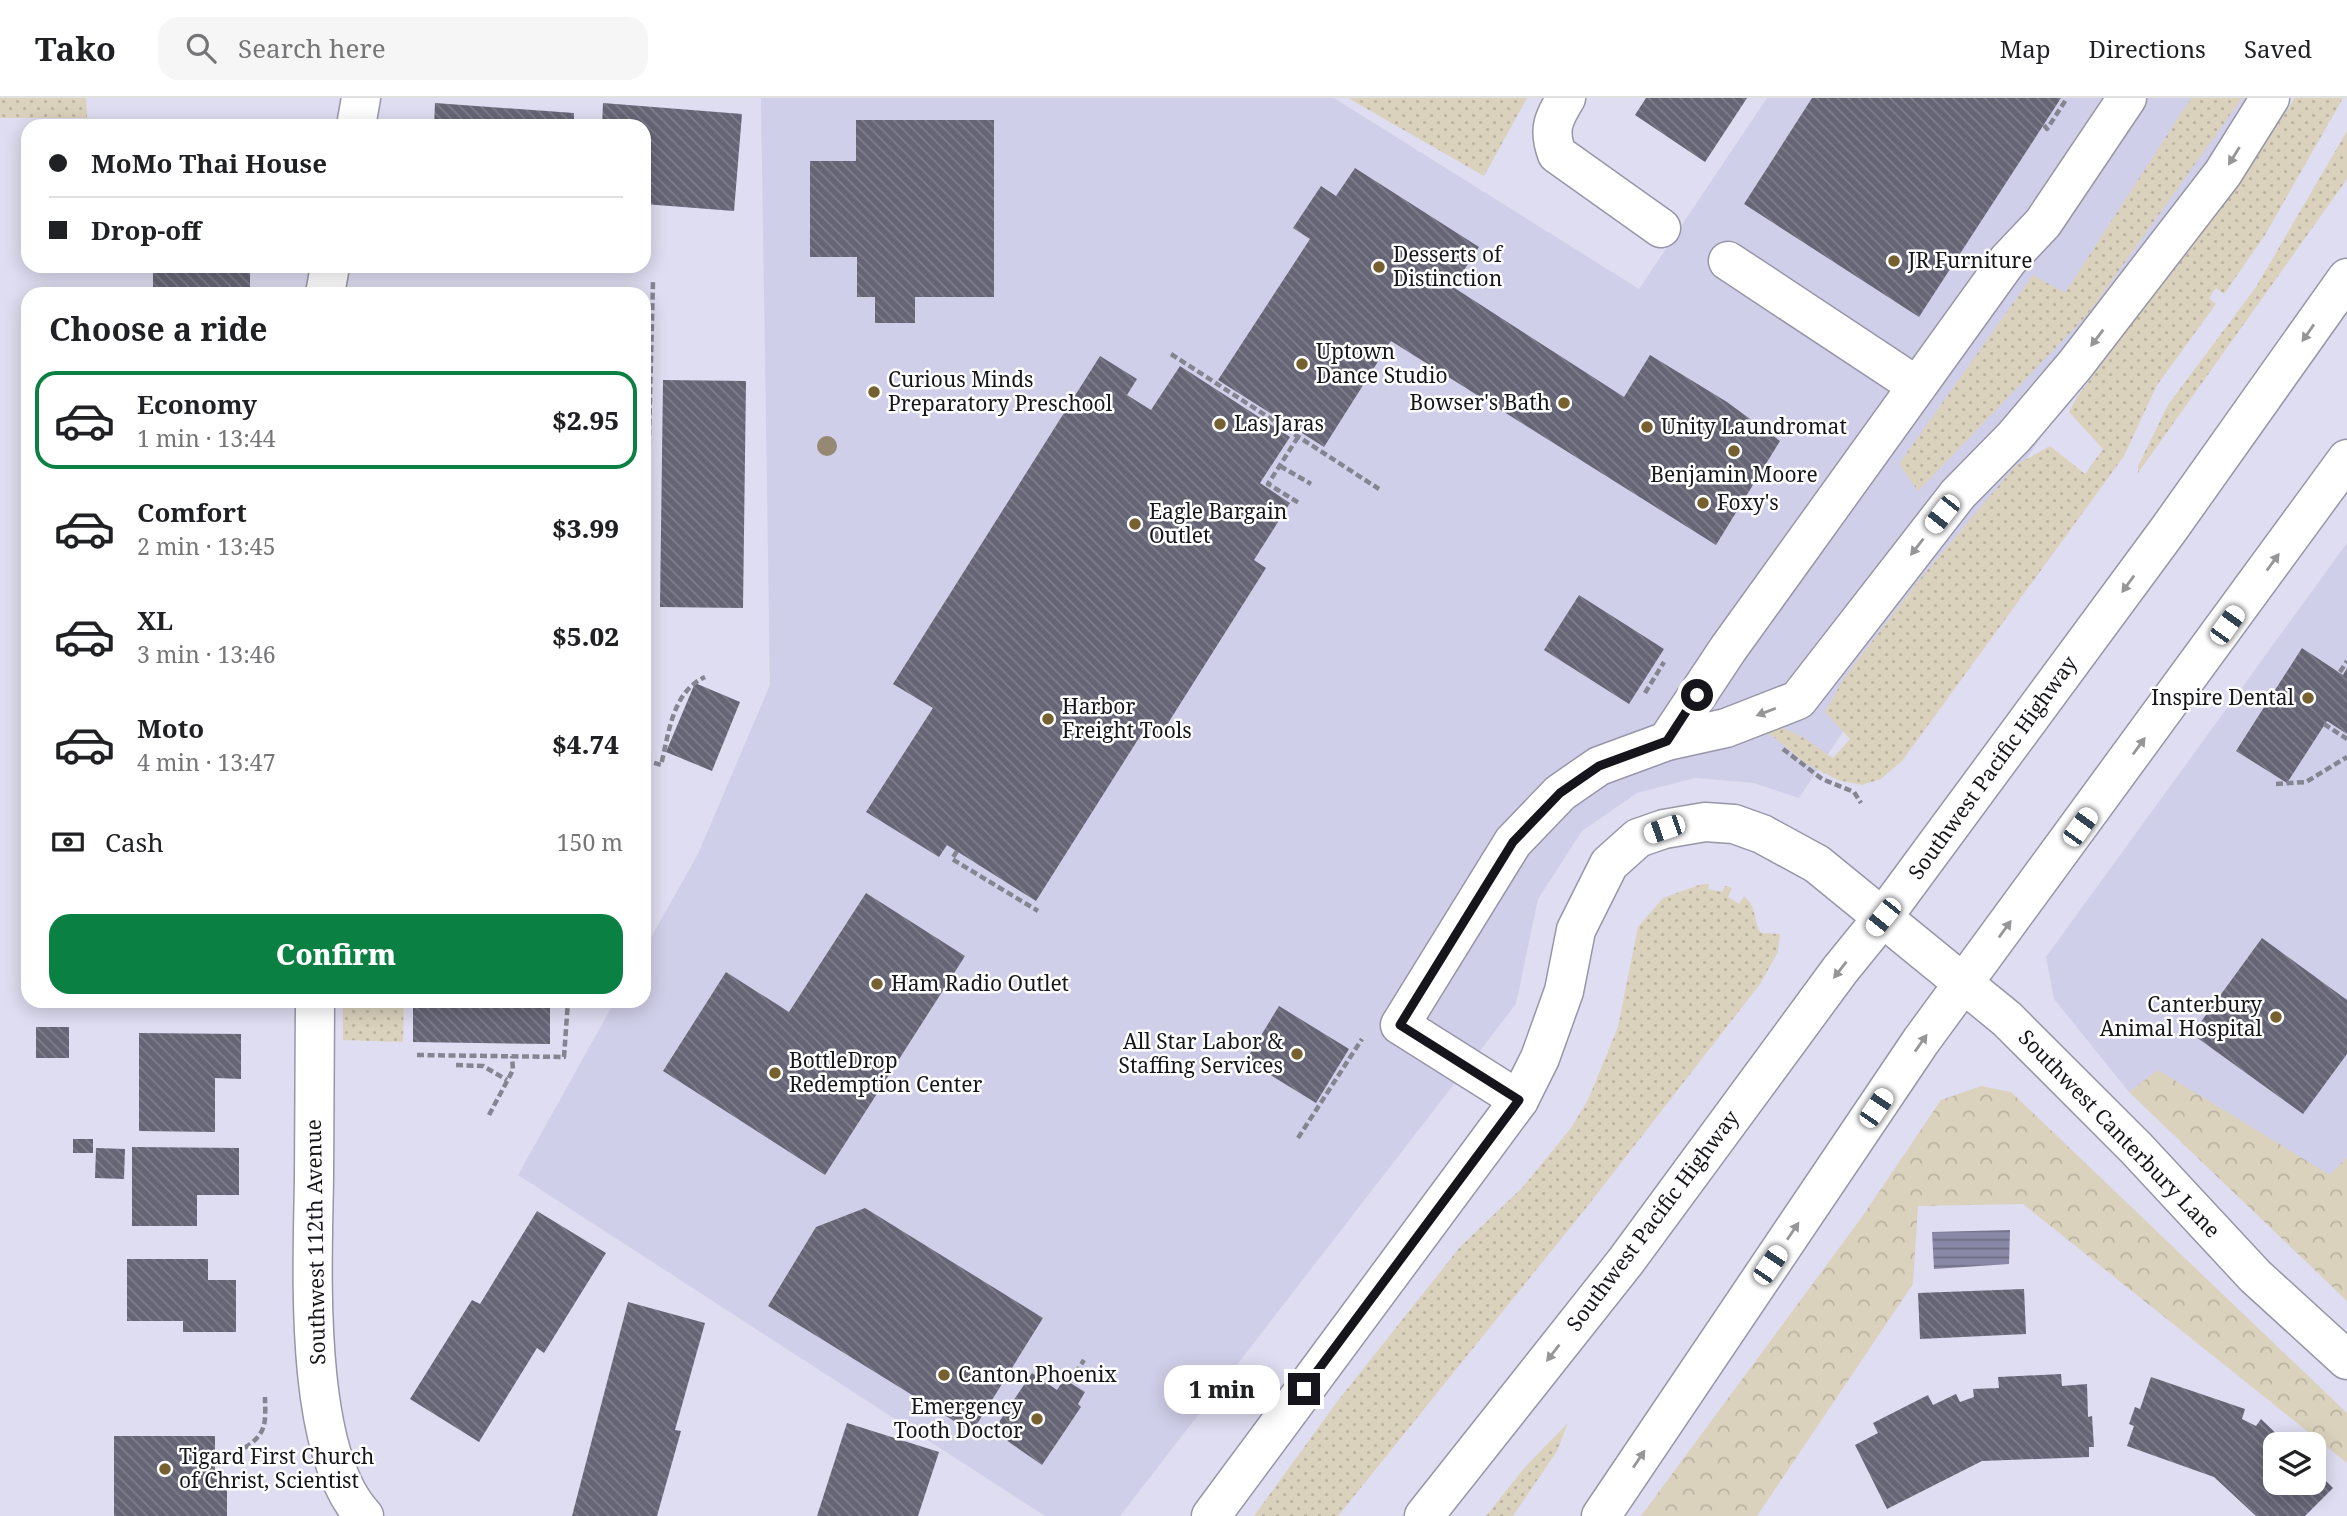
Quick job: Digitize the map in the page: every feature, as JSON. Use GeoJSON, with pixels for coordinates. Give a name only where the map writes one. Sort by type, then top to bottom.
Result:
{"type":"FeatureCollection","features":[{"type":"Feature","properties":{"kind":"main road"},"geometry":{"type":"LineString","coordinates":[[357,119],[361,98]]}},
{"type":"Feature","properties":{"kind":"main road"},"geometry":{"type":"LineString","coordinates":[[1566,98],[1552,120],[1550,136],[1557,154],[1661,228]]}},
{"type":"Feature","properties":{"kind":"main road"},"geometry":{"type":"LineString","coordinates":[[1667,741],[1728,649],[2008,260],[2043,223],[2127,98]]}},
{"type":"Feature","properties":{"kind":"main road"},"geometry":{"type":"LineString","coordinates":[[1519,1100],[1400,1025],[1513,842],[1560,793],[1599,766],[1667,741],[1726,728],[1798,700],[1958,494],[2014,437],[2075,365],[2223,173],[2270,98]]}},
{"type":"Feature","properties":{"kind":"main road"},"geometry":{"type":"LineString","coordinates":[[1728,261],[1917,386]]}},
{"type":"Feature","properties":{"kind":"main road","name":"Southwest Pacific Highway"},"geometry":{"type":"LineString","coordinates":[[1424,1516],[1626,1261],[1840,970],[1883,917],[2169,529],[2347,278]]}},
{"type":"Feature","properties":{"kind":"main road"},"geometry":{"type":"LineString","coordinates":[[1601,1516],[1921,1041],[2347,459]]}},
{"type":"Feature","properties":{"kind":"main road","name":"Southwest Canterbury Lane"},"geometry":{"type":"LineString","coordinates":[[1211,1516],[1519,1100],[1540,1058],[1564,991],[1576,930],[1589,898],[1609,864],[1638,838],[1664,829],[1706,822],[1734,824],[1762,834],[1817,864],[2007,1019],[2102,1114],[2255,1276],[2347,1360]]}},
{"type":"Feature","properties":{"kind":"main road","name":"Southwest 112th Avenue"},"geometry":{"type":"LineString","coordinates":[[315,1008],[313,1271],[316,1364],[329,1441],[342,1483],[364,1516]]}},
{"type":"Feature","properties":{"kind":"path"},"geometry":{"type":"LineString","coordinates":[[2044,125],[2047,129],[2067,98]]}},
{"type":"Feature","properties":{"kind":"path"},"geometry":{"type":"LineString","coordinates":[[651,358],[653,282]]}},
{"type":"Feature","properties":{"kind":"path"},"geometry":{"type":"LineString","coordinates":[[1171,354],[1379,489]]}},
{"type":"Feature","properties":{"kind":"path"},"geometry":{"type":"LineString","coordinates":[[1298,437],[1268,484],[1299,503]]}},
{"type":"Feature","properties":{"kind":"path"},"geometry":{"type":"LineString","coordinates":[[1280,466],[1311,484]]}},
{"type":"Feature","properties":{"kind":"path"},"geometry":{"type":"LineString","coordinates":[[2340,673],[2347,661]]}},
{"type":"Feature","properties":{"kind":"path"},"geometry":{"type":"LineString","coordinates":[[651,762],[660,765],[679,697],[694,682],[705,677]]}},
{"type":"Feature","properties":{"kind":"path"},"geometry":{"type":"LineString","coordinates":[[1637,692],[1644,695]]}},
{"type":"Feature","properties":{"kind":"path"},"geometry":{"type":"LineString","coordinates":[[2324,724],[2347,738]]}},
{"type":"Feature","properties":{"kind":"path"},"geometry":{"type":"LineString","coordinates":[[1726,728],[1763,737],[1822,779],[1854,792],[1861,803]]}},
{"type":"Feature","properties":{"kind":"path"},"geometry":{"type":"LineString","coordinates":[[2276,784],[2306,782],[2347,757]]}},
{"type":"Feature","properties":{"kind":"path"},"geometry":{"type":"LineString","coordinates":[[957,851],[952,859],[1038,911]]}},
{"type":"Feature","properties":{"kind":"path"},"geometry":{"type":"LineString","coordinates":[[417,1055],[564,1057],[568,1008]]}},
{"type":"Feature","properties":{"kind":"path"},"geometry":{"type":"LineString","coordinates":[[1298,1138],[1368,1030]]}},
{"type":"Feature","properties":{"kind":"path"},"geometry":{"type":"LineString","coordinates":[[483,1055],[483,1066]]}},
{"type":"Feature","properties":{"kind":"path"},"geometry":{"type":"LineString","coordinates":[[489,1115],[513,1070],[512,1056]]}},
{"type":"Feature","properties":{"kind":"path"},"geometry":{"type":"LineString","coordinates":[[456,1065],[483,1066],[507,1080]]}},
{"type":"Feature","properties":{"kind":"path"},"geometry":{"type":"LineString","coordinates":[[1070,1382],[1084,1360]]}},
{"type":"Feature","properties":{"kind":"path"},"geometry":{"type":"LineString","coordinates":[[215,1458],[231,1455],[257,1437],[264,1425],[265,1396]]}},
{"type":"Feature","properties":{"kind":"shaded area"},"geometry":{"type":"Polygon","coordinates":[[[761,98],[1334,98],[1639,289],[1767,98],[2277,98],[1990,511],[1799,798],[1754,783],[1695,778],[1637,793],[1582,831],[1538,899],[1516,1004],[1120,1516],[1045,1516],[518,1175],[611,1008],[651,1008],[651,938],[698,854],[770,685],[761,98]]]}},
{"type":"Feature","properties":{"kind":"shaded area"},"geometry":{"type":"Polygon","coordinates":[[[2347,543],[2347,1157],[2331,1176],[2158,1071],[2129,1092],[2054,999],[2046,957],[2347,543]]]}},
{"type":"Feature","properties":{"kind":"shaded area"},"geometry":{"type":"Polygon","coordinates":[[[2010,1230],[2009,1264],[1934,1269],[1932,1232],[2010,1230]]]}},
{"type":"Feature","properties":{"kind":"green space"},"geometry":{"type":"Polygon","coordinates":[[[0,98],[86,98],[87,118],[0,118],[0,98]]]}},
{"type":"Feature","properties":{"kind":"green space"},"geometry":{"type":"Polygon","coordinates":[[[1348,98],[1527,98],[1484,176],[1348,98]]]}},
{"type":"Feature","properties":{"kind":"green space"},"geometry":{"type":"Polygon","coordinates":[[[2191,98],[2242,98],[2088,314],[1918,491],[1899,464],[2033,275],[2065,293],[2191,98]]]}},
{"type":"Feature","properties":{"kind":"green space"},"geometry":{"type":"Polygon","coordinates":[[[2295,98],[2343,98],[2265,235],[2224,294],[2216,288],[2209,298],[2216,304],[2157,385],[2124,456],[1902,761],[1881,779],[1862,785],[1838,780],[1805,763],[1774,737],[1749,724],[1785,729],[1833,758],[1850,739],[1825,712],[1844,678],[1920,579],[2016,465],[2050,446],[2085,474],[2103,449],[2069,412],[2077,397],[2251,164],[2295,98]]]}},
{"type":"Feature","properties":{"kind":"green space"},"geometry":{"type":"Polygon","coordinates":[[[2347,131],[2347,179],[2138,473],[2138,466],[2168,405],[2256,287],[2347,131]]]}},
{"type":"Feature","properties":{"kind":"green space"},"geometry":{"type":"Polygon","coordinates":[[[1709,884],[1708,889],[1722,892],[1725,886],[1732,888],[1728,897],[1739,904],[1744,896],[1749,901],[1761,933],[1780,934],[1778,952],[1760,984],[1586,1208],[1338,1516],[1254,1516],[1337,1402],[1460,1247],[1523,1187],[1571,1128],[1588,1100],[1618,1027],[1638,927],[1663,898],[1709,884]]]}},
{"type":"Feature","properties":{"kind":"green space"},"geometry":{"type":"Polygon","coordinates":[[[343,1008],[404,1008],[403,1042],[343,1040],[343,1008]]]}},
{"type":"Feature","properties":{"kind":"green space"},"geometry":{"type":"Polygon","coordinates":[[[2158,1070],[2330,1175],[2347,1157],[2347,1301],[2129,1092],[2158,1070]]]}},
{"type":"Feature","properties":{"kind":"green space"},"geometry":{"type":"Polygon","coordinates":[[[1981,1086],[2011,1092],[2347,1413],[2347,1463],[2326,1446],[2326,1432],[2308,1432],[2023,1204],[1918,1206],[1913,1284],[1757,1516],[1641,1516],[1862,1217],[1941,1100],[1981,1086]]]}},
{"type":"Feature","properties":{"kind":"green space"},"geometry":{"type":"Polygon","coordinates":[[[1568,1423],[1557,1451],[1513,1516],[1486,1516],[1526,1466],[1568,1423]]]}},
{"type":"Feature","properties":{"kind":"building"},"geometry":{"type":"Polygon","coordinates":[[[1646,98],[1747,98],[1705,162],[1635,115],[1646,98]]]}},
{"type":"Feature","properties":{"kind":"building","name":"JR Furniture"},"geometry":{"type":"Polygon","coordinates":[[[1812,98],[2061,98],[1919,317],[1744,204],[1812,98]]]}},
{"type":"Feature","properties":{"kind":"building"},"geometry":{"type":"Polygon","coordinates":[[[435,103],[574,113],[574,119],[434,119],[435,103]]]}},
{"type":"Feature","properties":{"kind":"building"},"geometry":{"type":"Polygon","coordinates":[[[603,103],[742,114],[734,211],[651,205],[651,119],[602,119],[603,103]]]}},
{"type":"Feature","properties":{"kind":"building"},"geometry":{"type":"Polygon","coordinates":[[[856,120],[994,120],[994,297],[915,297],[915,323],[875,323],[875,297],[857,297],[857,257],[810,257],[810,161],[856,161],[856,120]]]}},
{"type":"Feature","properties":{"kind":"building"},"geometry":{"type":"Polygon","coordinates":[[[1355,168],[1479,247],[1453,287],[1624,397],[1650,355],[1727,402],[1780,441],[1716,545],[1391,341],[1324,447],[1218,380],[1310,239],[1293,228],[1321,186],[1336,196],[1355,168]]]}},
{"type":"Feature","properties":{"kind":"building"},"geometry":{"type":"Polygon","coordinates":[[[153,273],[250,273],[250,287],[153,287],[153,273]]]}},
{"type":"Feature","properties":{"kind":"building"},"geometry":{"type":"Polygon","coordinates":[[[1100,356],[1137,379],[1127,395],[1151,410],[1180,366],[1290,437],[1260,483],[1290,503],[1254,560],[1266,568],[1158,739],[1144,730],[1036,901],[947,845],[939,857],[866,812],[933,708],[893,684],[1100,356]]]}},
{"type":"Feature","properties":{"kind":"building"},"geometry":{"type":"Polygon","coordinates":[[[663,380],[746,381],[743,608],[660,607],[663,380]]]}},
{"type":"Feature","properties":{"kind":"building"},"geometry":{"type":"Polygon","coordinates":[[[1579,595],[1664,649],[1629,704],[1544,650],[1579,595]]]}},
{"type":"Feature","properties":{"kind":"building","name":"Inspire Dental"},"geometry":{"type":"Polygon","coordinates":[[[2302,648],[2343,675],[2347,668],[2347,734],[2327,721],[2287,783],[2236,751],[2302,648]]]}},
{"type":"Feature","properties":{"kind":"building"},"geometry":{"type":"Polygon","coordinates":[[[695,683],[740,702],[712,771],[666,752],[695,683]]]}},
{"type":"Feature","properties":{"kind":"building"},"geometry":{"type":"Polygon","coordinates":[[[866,893],[965,956],[825,1175],[663,1071],[726,972],[789,1012],[866,893]]]}},
{"type":"Feature","properties":{"kind":"building","name":"Canterbury Animal Hospital"},"geometry":{"type":"Polygon","coordinates":[[[2262,938],[2347,1000],[2347,1054],[2303,1114],[2192,1034],[2262,938]]]}},
{"type":"Feature","properties":{"kind":"building","name":"All Star Labor & Staffing Services"},"geometry":{"type":"Polygon","coordinates":[[[1279,1006],[1349,1049],[1316,1103],[1246,1060],[1279,1006]]]}},
{"type":"Feature","properties":{"kind":"building"},"geometry":{"type":"Polygon","coordinates":[[[413,1008],[550,1008],[550,1044],[413,1042],[413,1008]]]}},
{"type":"Feature","properties":{"kind":"building"},"geometry":{"type":"Polygon","coordinates":[[[36,1027],[69,1027],[69,1058],[36,1058],[36,1027]]]}},
{"type":"Feature","properties":{"kind":"building"},"geometry":{"type":"Polygon","coordinates":[[[139,1033],[241,1034],[241,1079],[215,1078],[215,1132],[139,1131],[139,1033]]]}},
{"type":"Feature","properties":{"kind":"building"},"geometry":{"type":"Polygon","coordinates":[[[73,1139],[93,1139],[93,1153],[73,1153],[73,1139]]]}},
{"type":"Feature","properties":{"kind":"building"},"geometry":{"type":"Polygon","coordinates":[[[132,1147],[239,1148],[239,1195],[197,1195],[197,1226],[132,1226],[132,1147]]]}},
{"type":"Feature","properties":{"kind":"building"},"geometry":{"type":"Polygon","coordinates":[[[96,1148],[125,1149],[124,1179],[95,1178],[96,1148]]]}},
{"type":"Feature","properties":{"kind":"building","name":"Canton Phoenix"},"geometry":{"type":"Polygon","coordinates":[[[865,1208],[1043,1318],[972,1432],[768,1306],[816,1227],[865,1208]]]}},
{"type":"Feature","properties":{"kind":"building"},"geometry":{"type":"Polygon","coordinates":[[[537,1211],[606,1253],[544,1353],[537,1348],[479,1442],[410,1399],[472,1300],[480,1304],[537,1211]]]}},
{"type":"Feature","properties":{"kind":"building"},"geometry":{"type":"Polygon","coordinates":[[[127,1259],[208,1259],[208,1280],[236,1280],[236,1332],[183,1332],[183,1321],[127,1321],[127,1259]]]}},
{"type":"Feature","properties":{"kind":"building"},"geometry":{"type":"Polygon","coordinates":[[[2024,1289],[2026,1334],[1920,1339],[1918,1293],[2024,1289]]]}},
{"type":"Feature","properties":{"kind":"building"},"geometry":{"type":"Polygon","coordinates":[[[628,1302],[705,1323],[675,1430],[681,1431],[657,1516],[572,1516],[628,1302]]]}},
{"type":"Feature","properties":{"kind":"building","name":"Emergency Tooth Doctor"},"geometry":{"type":"Polygon","coordinates":[[[1032,1373],[1057,1390],[1064,1379],[1085,1392],[1078,1404],[1081,1407],[1042,1465],[993,1431],[1032,1373]]]}},
{"type":"Feature","properties":{"kind":"building"},"geometry":{"type":"Polygon","coordinates":[[[2061,1374],[2062,1386],[2087,1384],[2088,1417],[2092,1416],[2094,1447],[2089,1447],[2089,1457],[1982,1461],[1887,1509],[1855,1445],[1878,1433],[1873,1423],[1928,1395],[1933,1405],[1956,1394],[1960,1402],[1974,1397],[1973,1389],[1999,1388],[1998,1377],[2061,1374]]]}},
{"type":"Feature","properties":{"kind":"building"},"geometry":{"type":"Polygon","coordinates":[[[2151,1377],[2245,1409],[2242,1419],[2256,1426],[2261,1419],[2275,1432],[2263,1432],[2263,1495],[2326,1495],[2305,1516],[2256,1516],[2214,1477],[2127,1446],[2134,1426],[2129,1424],[2135,1407],[2140,1409],[2151,1377]]]}},
{"type":"Feature","properties":{"kind":"building"},"geometry":{"type":"Polygon","coordinates":[[[847,1423],[939,1452],[918,1516],[817,1516],[847,1423]]]}},
{"type":"Feature","properties":{"kind":"building","name":"Tigard First Church of Christ, Scientist"},"geometry":{"type":"Polygon","coordinates":[[[114,1436],[215,1436],[215,1479],[227,1479],[227,1516],[114,1516],[114,1436]]]}},
{"type":"Feature","properties":{"kind":"building"},"geometry":{"type":"Polygon","coordinates":[[[2326,1481],[2333,1488],[2326,1495],[2326,1481]]]}},
{"type":"Feature","properties":{"kind":"place","name":"JR Furniture"},"geometry":{"type":"Point","coordinates":[1894,261]}},
{"type":"Feature","properties":{"kind":"place","name":"Desserts of Distinction"},"geometry":{"type":"Point","coordinates":[1379,267]}},
{"type":"Feature","properties":{"kind":"place","name":"Uptown Dance Studio"},"geometry":{"type":"Point","coordinates":[1302,364]}},
{"type":"Feature","properties":{"kind":"place","name":"Curious Minds Preparatory Preschool"},"geometry":{"type":"Point","coordinates":[874,392]}},
{"type":"Feature","properties":{"kind":"place","name":"Bowser's Bath"},"geometry":{"type":"Point","coordinates":[1564,403]}},
{"type":"Feature","properties":{"kind":"place","name":"Las Jaras"},"geometry":{"type":"Point","coordinates":[1220,424]}},
{"type":"Feature","properties":{"kind":"place","name":"Unity Laundromat"},"geometry":{"type":"Point","coordinates":[1647,427]}},
{"type":"Feature","properties":{"kind":"place","name":"Benjamin Moore"},"geometry":{"type":"Point","coordinates":[1734,451]}},
{"type":"Feature","properties":{"kind":"place","name":"Foxy's"},"geometry":{"type":"Point","coordinates":[1703,503]}},
{"type":"Feature","properties":{"kind":"place","name":"Eagle Bargain Outlet"},"geometry":{"type":"Point","coordinates":[1135,524]}},
{"type":"Feature","properties":{"kind":"place","name":"Inspire Dental"},"geometry":{"type":"Point","coordinates":[2308,698]}},
{"type":"Feature","properties":{"kind":"place","name":"Harbor Freight Tools"},"geometry":{"type":"Point","coordinates":[1048,719]}},
{"type":"Feature","properties":{"kind":"place","name":"Ham Radio Outlet"},"geometry":{"type":"Point","coordinates":[877,984]}},
{"type":"Feature","properties":{"kind":"place","name":"Canterbury Animal Hospital"},"geometry":{"type":"Point","coordinates":[2276,1017]}},
{"type":"Feature","properties":{"kind":"place","name":"All Star Labor & Staffing Services"},"geometry":{"type":"Point","coordinates":[1297,1054]}},
{"type":"Feature","properties":{"kind":"place","name":"BottleDrop Redemption Center"},"geometry":{"type":"Point","coordinates":[775,1073]}},
{"type":"Feature","properties":{"kind":"place","name":"Canton Phoenix"},"geometry":{"type":"Point","coordinates":[944,1375]}},
{"type":"Feature","properties":{"kind":"place","name":"Emergency Tooth Doctor"},"geometry":{"type":"Point","coordinates":[1037,1419]}},
{"type":"Feature","properties":{"kind":"place","name":"Tigard First Church of Christ, Scientist"},"geometry":{"type":"Point","coordinates":[165,1469]}},
{"type":"Feature","properties":{"kind":"route"},"geometry":{"type":"LineString","coordinates":[[1304,1389],[1519,1100],[1400,1025],[1513,842],[1560,793],[1599,766],[1667,741],[1697,695]]}}]}
